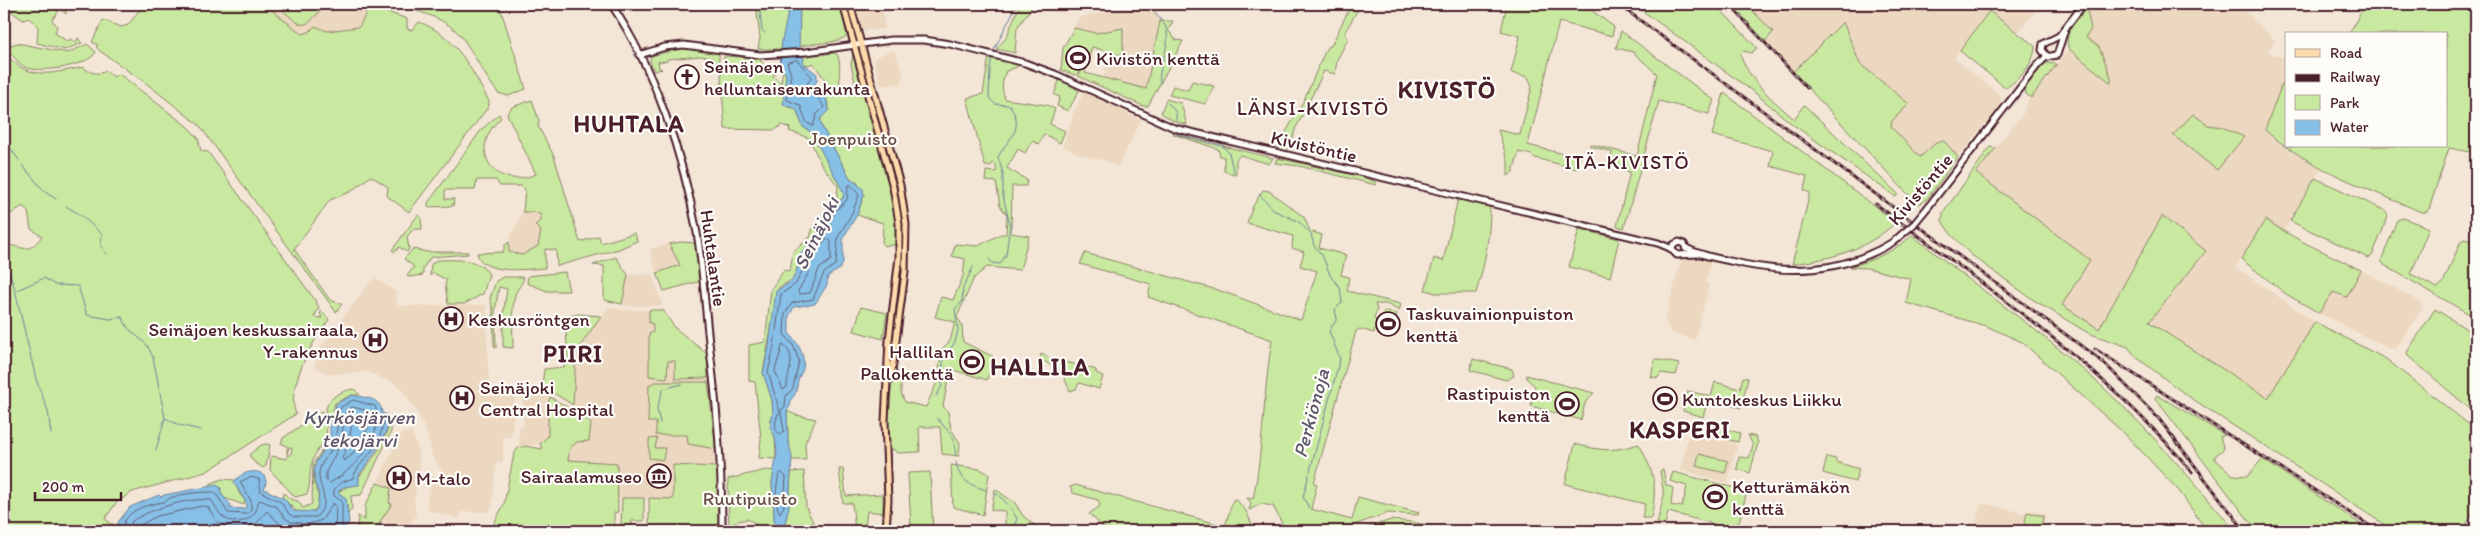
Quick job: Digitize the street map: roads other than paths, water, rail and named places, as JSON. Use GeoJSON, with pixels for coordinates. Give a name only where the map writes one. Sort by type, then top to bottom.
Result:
{"type":"FeatureCollection","features":[{"type":"Feature","properties":{"kind":"main road","name":"Huhtalantie"},"geometry":{"type":"LineString","coordinates":[[611,4],[640,55],[664,112],[678,153],[697,234],[722,462],[722,531]]}},
{"type":"Feature","properties":{"kind":"main road"},"geometry":{"type":"LineString","coordinates":[[843,4],[858,45]]}},
{"type":"Feature","properties":{"kind":"main road"},"geometry":{"type":"LineString","coordinates":[[850,4],[858,45],[893,187],[899,223],[899,257],[889,340],[885,436],[888,500],[886,531]]}},
{"type":"Feature","properties":{"kind":"main road"},"geometry":{"type":"LineString","coordinates":[[2065,29],[2057,55],[2048,57],[2042,50],[2045,42],[2053,40],[2065,29],[2084,4]]}},
{"type":"Feature","properties":{"kind":"main road","name":"Kivistöntie"},"geometry":{"type":"LineString","coordinates":[[640,55],[665,47],[701,46],[750,54],[776,54],[806,52],[891,40],[924,40],[1002,57],[1055,74],[1174,128],[1658,243],[1675,243]]}},
{"type":"Feature","properties":{"kind":"main road"},"geometry":{"type":"LineString","coordinates":[[2053,40],[2060,48]]}},
{"type":"Feature","properties":{"kind":"main road","name":"Kivistöntie"},"geometry":{"type":"LineString","coordinates":[[2037,66],[2042,50]]}},
{"type":"Feature","properties":{"kind":"main road","name":"Kivistöntie"},"geometry":{"type":"LineString","coordinates":[[1683,254],[1698,254],[1762,268],[1796,271],[1828,268],[1849,263],[1892,242],[1914,224],[2037,66],[2048,57]]}},
{"type":"Feature","properties":{"kind":"main road","name":"Kivistöntie"},"geometry":{"type":"LineString","coordinates":[[1658,243],[1672,251]]}},
{"type":"Feature","properties":{"kind":"main road"},"geometry":{"type":"LineString","coordinates":[[1675,243],[1683,243],[1686,248],[1683,254],[1677,256],[1672,251],[1675,243]]}},
{"type":"Feature","properties":{"kind":"main road","name":"Kivistöntie"},"geometry":{"type":"LineString","coordinates":[[1686,248],[1698,254]]}},
{"type":"Feature","properties":{"kind":"water"},"geometry":{"type":"Polygon","coordinates":[[[790,4],[800,4],[799,55],[804,58],[803,63],[817,74],[817,81],[811,89],[820,92],[826,98],[829,110],[820,119],[822,127],[850,178],[863,189],[864,195],[857,215],[843,238],[843,263],[840,269],[828,276],[827,285],[815,304],[794,307],[789,316],[789,333],[800,349],[804,364],[796,391],[787,411],[788,439],[792,457],[789,507],[783,531],[775,531],[772,482],[777,452],[775,437],[770,427],[773,413],[772,400],[763,373],[769,346],[776,291],[792,281],[798,267],[799,255],[816,238],[821,223],[832,207],[843,198],[844,193],[811,132],[803,127],[796,109],[783,104],[786,74],[780,67],[782,40],[790,4]]]}},
{"type":"Feature","properties":{"kind":"water","name":"Kyrkösjärven tekojärvi"},"geometry":{"type":"Polygon","coordinates":[[[352,395],[375,401],[379,404],[382,413],[387,415],[390,422],[376,450],[359,475],[359,485],[343,487],[338,492],[346,499],[349,522],[346,527],[347,531],[123,531],[118,526],[118,522],[130,507],[159,495],[161,497],[217,485],[221,488],[221,494],[231,505],[229,508],[245,509],[247,504],[234,483],[240,476],[251,472],[261,473],[266,481],[264,489],[285,499],[293,511],[314,512],[317,508],[319,494],[315,484],[314,471],[316,462],[330,441],[330,422],[334,416],[336,404],[352,395]]]}},
{"type":"Feature","properties":{"kind":"waterway"},"geometry":{"type":"LineString","coordinates":[[759,4],[762,30],[765,33]]}},
{"type":"Feature","properties":{"kind":"waterway"},"geometry":{"type":"LineString","coordinates":[[993,52],[1017,4]]}},
{"type":"Feature","properties":{"kind":"waterway","name":"Perkiönoja"},"geometry":{"type":"LineString","coordinates":[[1153,8],[1165,25],[1167,35],[1160,83]]}},
{"type":"Feature","properties":{"kind":"waterway"},"geometry":{"type":"LineString","coordinates":[[989,259],[992,263],[1000,264],[1006,255],[1010,226],[1003,196],[1003,173],[998,157],[1016,127],[1016,121],[1010,105],[995,104],[989,98],[992,56]]}},
{"type":"Feature","properties":{"kind":"waterway","name":"Perkiönoja"},"geometry":{"type":"LineString","coordinates":[[1168,103],[1176,112],[1176,120]]}},
{"type":"Feature","properties":{"kind":"waterway","name":"Perkiönoja"},"geometry":{"type":"LineString","coordinates":[[1176,134],[1223,146],[1229,153],[1234,173]]}},
{"type":"Feature","properties":{"kind":"waterway"},"geometry":{"type":"LineString","coordinates":[[4,140],[19,160]]}},
{"type":"Feature","properties":{"kind":"waterway"},"geometry":{"type":"LineString","coordinates":[[22,165],[45,192],[56,199]]}},
{"type":"Feature","properties":{"kind":"waterway","name":"Perkiönoja"},"geometry":{"type":"LineString","coordinates":[[1259,194],[1275,211],[1298,221],[1311,234],[1314,246],[1322,255],[1331,277],[1340,287],[1342,303],[1335,309],[1337,319],[1329,331],[1340,359],[1310,471]]}},
{"type":"Feature","properties":{"kind":"waterway"},"geometry":{"type":"LineString","coordinates":[[66,206],[82,216],[102,234],[101,246],[107,254]]}},
{"type":"Feature","properties":{"kind":"waterway"},"geometry":{"type":"LineString","coordinates":[[4,264],[10,273],[15,290],[36,379],[48,411],[51,434]]}},
{"type":"Feature","properties":{"kind":"waterway"},"geometry":{"type":"LineString","coordinates":[[936,396],[942,386],[943,361],[955,342],[958,330],[955,309],[962,302],[963,288],[973,267]]}},
{"type":"Feature","properties":{"kind":"waterway"},"geometry":{"type":"LineString","coordinates":[[4,306],[7,283],[10,276]]}},
{"type":"Feature","properties":{"kind":"waterway"},"geometry":{"type":"LineString","coordinates":[[15,291],[44,278],[55,285],[78,286],[87,315],[110,319],[122,317],[128,328],[147,345],[153,357],[165,418],[156,450]]}},
{"type":"Feature","properties":{"kind":"waterway"},"geometry":{"type":"LineString","coordinates":[[660,423],[657,409],[663,389],[682,384]]}},
{"type":"Feature","properties":{"kind":"waterway"},"geometry":{"type":"LineString","coordinates":[[165,418],[179,425],[201,430]]}},
{"type":"Feature","properties":{"kind":"waterway"},"geometry":{"type":"LineString","coordinates":[[937,418],[953,437],[956,455]]}},
{"type":"Feature","properties":{"kind":"waterway"},"geometry":{"type":"LineString","coordinates":[[956,462],[960,474],[966,481],[986,490]]}},
{"type":"Feature","properties":{"kind":"waterway","name":"Perkiönoja"},"geometry":{"type":"LineString","coordinates":[[1309,474],[1303,497],[1309,508]]}},
{"type":"Feature","properties":{"kind":"waterway"},"geometry":{"type":"LineString","coordinates":[[995,493],[1008,504],[1015,515],[1017,519],[1013,528],[1017,531]]}},
{"type":"Feature","properties":{"kind":"railway"},"geometry":{"type":"LineString","coordinates":[[1618,4],[2103,362],[2159,419],[2245,531]]}},
{"type":"Feature","properties":{"kind":"railway"},"geometry":{"type":"LineString","coordinates":[[1729,4],[1807,88]]}},
{"type":"Feature","properties":{"kind":"railway"},"geometry":{"type":"LineString","coordinates":[[1876,204],[2042,329],[2121,397],[2158,433],[2192,472]]}},
{"type":"Feature","properties":{"kind":"railway"},"geometry":{"type":"LineString","coordinates":[[2095,349],[2378,531]]}},
{"type":"Feature","properties":{"kind":"place","name":"Kivistön kenttä"},"geometry":{"type":"Point","coordinates":[1078,58]}},
{"type":"Feature","properties":{"kind":"place","name":"Seinäjoen helluntaiseurakunta"},"geometry":{"type":"Point","coordinates":[687,77]}},
{"type":"Feature","properties":{"kind":"place","name":"Keskusröntgen"},"geometry":{"type":"Point","coordinates":[451,319]}},
{"type":"Feature","properties":{"kind":"place","name":"Taskuvainionpuiston kenttä"},"geometry":{"type":"Point","coordinates":[1388,324]}},
{"type":"Feature","properties":{"kind":"place","name":"Seinäjoen keskussairaala, Y-rakennus"},"geometry":{"type":"Point","coordinates":[375,340]}},
{"type":"Feature","properties":{"kind":"place","name":"Hallilan Pallokenttä"},"geometry":{"type":"Point","coordinates":[972,362]}},
{"type":"Feature","properties":{"kind":"place","name":"Seinäjoki Central Hospital"},"geometry":{"type":"Point","coordinates":[462,398]}},
{"type":"Feature","properties":{"kind":"place","name":"Kuntokeskus Liikku"},"geometry":{"type":"Point","coordinates":[1665,399]}},
{"type":"Feature","properties":{"kind":"place","name":"Rastipuiston kenttä"},"geometry":{"type":"Point","coordinates":[1567,404]}},
{"type":"Feature","properties":{"kind":"place","name":"Sairaalamuseo"},"geometry":{"type":"Point","coordinates":[659,476]}},
{"type":"Feature","properties":{"kind":"place","name":"M-talo"},"geometry":{"type":"Point","coordinates":[399,478]}},
{"type":"Feature","properties":{"kind":"place","name":"Ketturämäkön kenttä"},"geometry":{"type":"Point","coordinates":[1715,497]}},
{"type":"Feature","properties":{"kind":"district","name":"KIVISTÖ"},"geometry":{"type":"Point","coordinates":[1447,90]}},
{"type":"Feature","properties":{"kind":"district","name":"LÄNSI-KIVISTÖ"},"geometry":{"type":"Point","coordinates":[1313,108]}},
{"type":"Feature","properties":{"kind":"district","name":"HUHTALA"},"geometry":{"type":"Point","coordinates":[629,124]}},
{"type":"Feature","properties":{"kind":"district","name":"ITÄ-KIVISTÖ"},"geometry":{"type":"Point","coordinates":[1627,162]}},
{"type":"Feature","properties":{"kind":"district","name":"PIIRI"},"geometry":{"type":"Point","coordinates":[573,354]}},
{"type":"Feature","properties":{"kind":"district","name":"HALLILA"},"geometry":{"type":"Point","coordinates":[1040,367]}},
{"type":"Feature","properties":{"kind":"district","name":"KASPERI"},"geometry":{"type":"Point","coordinates":[1680,430]}},
{"type":"Feature","properties":{"kind":"park label","name":"Joenpuisto"},"geometry":{"type":"Point","coordinates":[853,138]}},
{"type":"Feature","properties":{"kind":"park label","name":"Ruutipuisto"},"geometry":{"type":"Point","coordinates":[750,498]}},
{"type":"Feature","properties":{"kind":"water label","name":"Seinäjoki"},"geometry":{"type":"Point","coordinates":[816,233]}}]}
